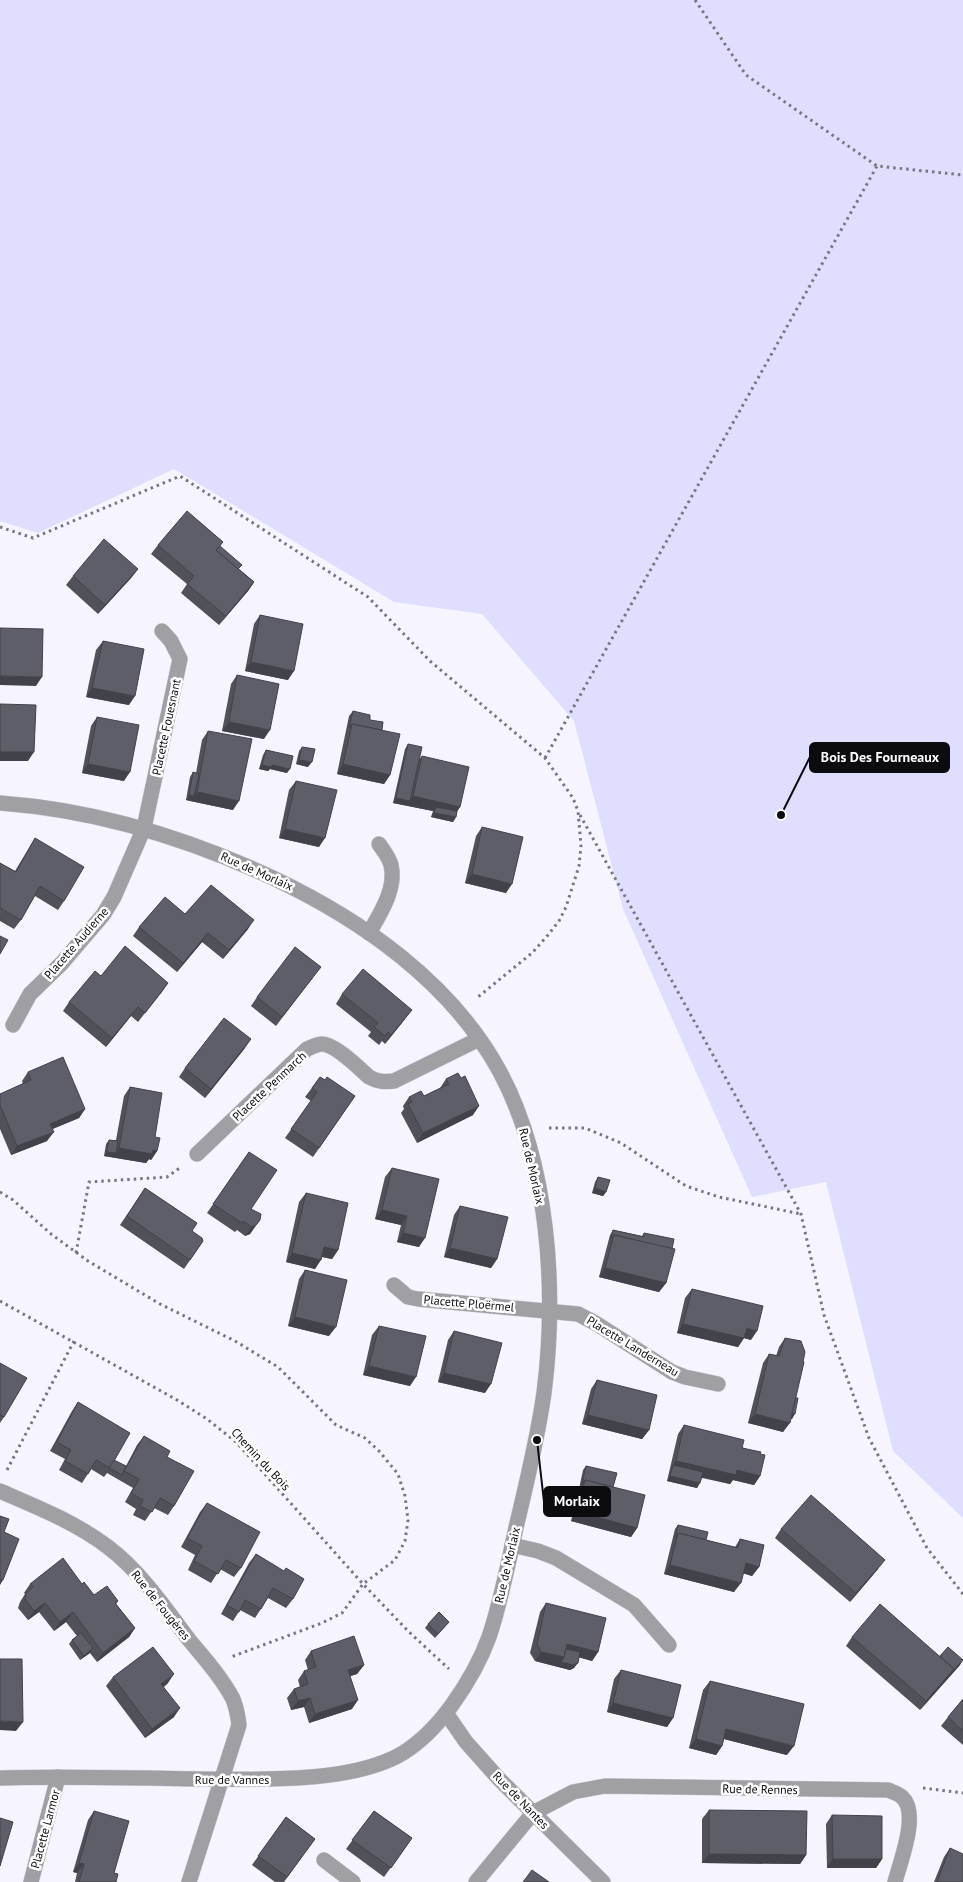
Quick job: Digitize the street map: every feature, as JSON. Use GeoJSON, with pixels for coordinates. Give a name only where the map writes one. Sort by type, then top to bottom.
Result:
{"type":"FeatureCollection","features":[{"type":"Feature","properties":{"kind":"street","name":"Placette Fouesnant"},"geometry":{"type":"LineString","coordinates":[[144,828],[180,659],[178,650],[162,631]]}},
{"type":"Feature","properties":{"kind":"street","name":"Rue de Morlaix"},"geometry":{"type":"LineString","coordinates":[[0,803],[105,818],[144,828],[228,857],[290,886],[369,933],[425,978],[446,998],[479,1038],[500,1072],[519,1115],[529,1145],[542,1204],[547,1254],[549,1310],[544,1389],[537,1440],[489,1636],[467,1684],[446,1714]]}},
{"type":"Feature","properties":{"kind":"street","name":"Placette Audierne"},"geometry":{"type":"LineString","coordinates":[[13,1025],[30,994],[62,963],[103,915],[114,897],[144,828]]}},
{"type":"Feature","properties":{"kind":"street"},"geometry":{"type":"LineString","coordinates":[[369,933],[382,910],[392,877],[391,865],[379,844]]}},
{"type":"Feature","properties":{"kind":"street","name":"Placette Penmarch"},"geometry":{"type":"LineString","coordinates":[[197,1154],[307,1050],[315,1045],[331,1046],[369,1077],[376,1081],[385,1082],[394,1081],[479,1038]]}},
{"type":"Feature","properties":{"kind":"street","name":"Placette Ploërmel"},"geometry":{"type":"LineString","coordinates":[[394,1285],[408,1297],[418,1299],[549,1310]]}},
{"type":"Feature","properties":{"kind":"street","name":"Placette Landerneau"},"geometry":{"type":"LineString","coordinates":[[549,1310],[578,1314],[672,1372],[684,1377],[718,1384]]}},
{"type":"Feature","properties":{"kind":"street","name":"Rue de Fougères"},"geometry":{"type":"LineString","coordinates":[[0,1490],[62,1520],[107,1546],[139,1576],[226,1686],[233,1700],[239,1725],[189,1882]]}},
{"type":"Feature","properties":{"kind":"street"},"geometry":{"type":"LineString","coordinates":[[512,1544],[556,1558],[634,1605],[669,1645]]}},
{"type":"Feature","properties":{"kind":"street","name":"Rue de Vannes"},"geometry":{"type":"LineString","coordinates":[[0,1778],[295,1779],[371,1766],[404,1752],[432,1729],[446,1714]]}},
{"type":"Feature","properties":{"kind":"street","name":"Rue de Nantes"},"geometry":{"type":"LineString","coordinates":[[446,1714],[466,1742],[532,1813],[603,1882]]}},
{"type":"Feature","properties":{"kind":"street","name":"Placette Larmor"},"geometry":{"type":"LineString","coordinates":[[31,1882],[58,1777]]}},
{"type":"Feature","properties":{"kind":"street","name":"Rue de Rennes"},"geometry":{"type":"LineString","coordinates":[[532,1813],[573,1792],[605,1786],[807,1790],[874,1789],[888,1790],[902,1797]]}},
{"type":"Feature","properties":{"kind":"street"},"geometry":{"type":"LineString","coordinates":[[895,1882],[910,1826],[907,1804],[902,1797]]}},
{"type":"Feature","properties":{"kind":"street"},"geometry":{"type":"LineString","coordinates":[[476,1882],[532,1813]]}},
{"type":"Feature","properties":{"kind":"street"},"geometry":{"type":"LineString","coordinates":[[324,1860],[353,1882]]}},
{"type":"Feature","properties":{"kind":"path"},"geometry":{"type":"LineString","coordinates":[[695,0],[746,75],[877,166],[963,175]]}},
{"type":"Feature","properties":{"kind":"path"},"geometry":{"type":"LineString","coordinates":[[546,758],[877,166]]}},
{"type":"Feature","properties":{"kind":"path"},"geometry":{"type":"LineString","coordinates":[[0,527],[33,538],[180,476],[368,597],[430,661],[546,758],[573,798],[578,811],[801,1214],[824,1316],[869,1438],[927,1548],[963,1594]]}},
{"type":"Feature","properties":{"kind":"path"},"geometry":{"type":"LineString","coordinates":[[478,997],[532,953],[559,921],[566,907],[579,866],[581,846],[578,811]]}},
{"type":"Feature","properties":{"kind":"path"},"geometry":{"type":"LineString","coordinates":[[549,1128],[585,1128],[621,1143],[686,1186],[719,1197],[801,1214]]}},
{"type":"Feature","properties":{"kind":"path"},"geometry":{"type":"LineString","coordinates":[[76,1253],[89,1182],[167,1177],[197,1154]]}},
{"type":"Feature","properties":{"kind":"path"},"geometry":{"type":"LineString","coordinates":[[0,1192],[13,1200],[51,1234],[76,1253],[160,1304],[235,1341],[278,1367],[336,1426],[365,1438],[379,1451],[398,1474],[405,1496],[408,1520],[405,1541],[395,1560],[363,1584],[342,1613],[322,1623],[209,1665]]}},
{"type":"Feature","properties":{"kind":"path","name":"Chemin du Bois"},"geometry":{"type":"LineString","coordinates":[[0,1300],[177,1400],[236,1442],[363,1584],[408,1631],[467,1684]]}},
{"type":"Feature","properties":{"kind":"path"},"geometry":{"type":"LineString","coordinates":[[5,1475],[74,1341]]}},
{"type":"Feature","properties":{"kind":"path"},"geometry":{"type":"LineString","coordinates":[[902,1797],[920,1788],[963,1793]]}},
{"type":"Feature","properties":{"kind":"shaded area"},"geometry":{"type":"Polygon","coordinates":[[[0,0],[963,0],[963,1518],[893,1451],[826,1182],[752,1197],[623,909],[574,721],[482,614],[394,602],[174,469],[38,533],[0,521],[0,0]]]}},
{"type":"Feature","properties":{"kind":"building"},"geometry":{"type":"Polygon","coordinates":[[[187,511],[223,542],[216,550],[254,582],[226,616],[187,584],[194,576],[158,545],[187,511]]]}},
{"type":"Feature","properties":{"kind":"building"},"geometry":{"type":"Polygon","coordinates":[[[104,539],[138,569],[105,605],[73,576],[104,539]]]}},
{"type":"Feature","properties":{"kind":"building"},"geometry":{"type":"Polygon","coordinates":[[[220,546],[242,565],[238,569],[216,550],[220,546]]]}},
{"type":"Feature","properties":{"kind":"building"},"geometry":{"type":"Polygon","coordinates":[[[260,615],[303,624],[294,671],[251,662],[260,615]]]}},
{"type":"Feature","properties":{"kind":"building"},"geometry":{"type":"Polygon","coordinates":[[[0,628],[43,629],[42,677],[0,676],[0,628]]]}},
{"type":"Feature","properties":{"kind":"building"},"geometry":{"type":"Polygon","coordinates":[[[103,641],[144,649],[135,696],[92,688],[103,641]]]}},
{"type":"Feature","properties":{"kind":"building"},"geometry":{"type":"Polygon","coordinates":[[[237,675],[279,684],[270,730],[229,722],[237,675]]]}},
{"type":"Feature","properties":{"kind":"building"},"geometry":{"type":"Polygon","coordinates":[[[0,704],[36,705],[34,752],[0,752],[0,704]]]}},
{"type":"Feature","properties":{"kind":"building"},"geometry":{"type":"Polygon","coordinates":[[[353,711],[370,715],[370,720],[383,722],[382,730],[352,724],[349,728],[353,711]]]}},
{"type":"Feature","properties":{"kind":"building"},"geometry":{"type":"Polygon","coordinates":[[[97,717],[139,725],[130,772],[88,764],[97,717]]]}},
{"type":"Feature","properties":{"kind":"building"},"geometry":{"type":"Polygon","coordinates":[[[352,724],[400,734],[390,775],[343,764],[352,724]]]}},
{"type":"Feature","properties":{"kind":"building"},"geometry":{"type":"Polygon","coordinates":[[[208,731],[252,739],[239,801],[197,792],[208,731]]]}},
{"type":"Feature","properties":{"kind":"building"},"geometry":{"type":"Polygon","coordinates":[[[408,744],[422,747],[410,801],[396,798],[408,744]]]}},
{"type":"Feature","properties":{"kind":"building"},"geometry":{"type":"Polygon","coordinates":[[[302,747],[315,749],[312,762],[299,760],[302,747]]]}},
{"type":"Feature","properties":{"kind":"building"},"geometry":{"type":"Polygon","coordinates":[[[266,750],[293,756],[290,769],[262,765],[266,750]]]}},
{"type":"Feature","properties":{"kind":"building"},"geometry":{"type":"Polygon","coordinates":[[[422,756],[469,767],[460,807],[413,796],[422,756]]]}},
{"type":"Feature","properties":{"kind":"building"},"geometry":{"type":"Polygon","coordinates":[[[193,772],[199,774],[194,796],[189,795],[193,772]]]}},
{"type":"Feature","properties":{"kind":"building"},"geometry":{"type":"Polygon","coordinates":[[[296,781],[337,790],[325,838],[285,829],[296,781]]]}},
{"type":"Feature","properties":{"kind":"building"},"geometry":{"type":"Polygon","coordinates":[[[436,807],[457,811],[456,817],[434,813],[436,807]]]}},
{"type":"Feature","properties":{"kind":"building"},"geometry":{"type":"Polygon","coordinates":[[[482,827],[523,837],[512,884],[472,874],[482,827]]]}},
{"type":"Feature","properties":{"kind":"building"},"geometry":{"type":"Polygon","coordinates":[[[35,838],[84,867],[64,901],[40,886],[21,920],[0,908],[0,863],[16,872],[35,838]]]}},
{"type":"Feature","properties":{"kind":"building"},"geometry":{"type":"Polygon","coordinates":[[[211,885],[254,920],[229,950],[208,933],[183,963],[139,927],[165,897],[185,914],[211,885]]]}},
{"type":"Feature","properties":{"kind":"building"},"geometry":{"type":"Polygon","coordinates":[[[0,936],[8,940],[0,954],[0,936]]]}},
{"type":"Feature","properties":{"kind":"building"},"geometry":{"type":"Polygon","coordinates":[[[125,946],[168,983],[145,1013],[138,1007],[112,1038],[69,1002],[95,971],[101,976],[125,946]]]}},
{"type":"Feature","properties":{"kind":"building"},"geometry":{"type":"Polygon","coordinates":[[[295,947],[321,967],[282,1017],[257,997],[295,947]]]}},
{"type":"Feature","properties":{"kind":"building"},"geometry":{"type":"Polygon","coordinates":[[[363,969],[412,1010],[391,1035],[388,1032],[385,1036],[374,1027],[378,1023],[342,994],[363,969]]]}},
{"type":"Feature","properties":{"kind":"building"},"geometry":{"type":"Polygon","coordinates":[[[224,1018],[251,1039],[211,1089],[185,1068],[224,1018]]]}},
{"type":"Feature","properties":{"kind":"building"},"geometry":{"type":"Polygon","coordinates":[[[63,1057],[85,1109],[50,1124],[54,1132],[17,1146],[0,1105],[0,1094],[31,1080],[28,1072],[63,1057]]]}},
{"type":"Feature","properties":{"kind":"building"},"geometry":{"type":"Polygon","coordinates":[[[458,1073],[461,1078],[465,1076],[479,1106],[423,1133],[408,1104],[412,1102],[409,1097],[421,1091],[424,1096],[449,1084],[446,1079],[458,1073]]]}},
{"type":"Feature","properties":{"kind":"building"},"geometry":{"type":"Polygon","coordinates":[[[320,1077],[325,1080],[327,1077],[355,1096],[319,1148],[291,1129],[317,1092],[312,1088],[320,1077]]]}},
{"type":"Feature","properties":{"kind":"building"},"geometry":{"type":"Polygon","coordinates":[[[130,1087],[162,1093],[155,1137],[160,1138],[157,1151],[153,1150],[152,1154],[119,1148],[130,1087]]]}},
{"type":"Feature","properties":{"kind":"building"},"geometry":{"type":"Polygon","coordinates":[[[109,1140],[118,1141],[116,1153],[107,1152],[109,1140]]]}},
{"type":"Feature","properties":{"kind":"building"},"geometry":{"type":"Polygon","coordinates":[[[249,1152],[277,1170],[251,1209],[261,1214],[260,1220],[252,1227],[243,1221],[242,1223],[213,1204],[249,1152]]]}},
{"type":"Feature","properties":{"kind":"building"},"geometry":{"type":"Polygon","coordinates":[[[392,1168],[439,1179],[425,1238],[403,1233],[407,1216],[382,1210],[392,1168]]]}},
{"type":"Feature","properties":{"kind":"building"},"geometry":{"type":"Polygon","coordinates":[[[598,1177],[610,1180],[606,1192],[595,1188],[598,1177]]]}},
{"type":"Feature","properties":{"kind":"building"},"geometry":{"type":"Polygon","coordinates":[[[145,1188],[197,1223],[192,1231],[202,1238],[203,1241],[190,1260],[127,1216],[145,1188]]]}},
{"type":"Feature","properties":{"kind":"building"},"geometry":{"type":"Polygon","coordinates":[[[306,1193],[348,1203],[338,1250],[324,1247],[321,1260],[292,1253],[306,1193]]]}},
{"type":"Feature","properties":{"kind":"building"},"geometry":{"type":"Polygon","coordinates":[[[460,1206],[508,1217],[497,1259],[450,1248],[460,1206]]]}},
{"type":"Feature","properties":{"kind":"building"},"geometry":{"type":"Polygon","coordinates":[[[613,1230],[644,1237],[644,1233],[674,1239],[672,1249],[614,1235],[611,1239],[613,1230]]]}},
{"type":"Feature","properties":{"kind":"building"},"geometry":{"type":"Polygon","coordinates":[[[614,1235],[675,1249],[666,1283],[605,1268],[614,1235]]]}},
{"type":"Feature","properties":{"kind":"building"},"geometry":{"type":"Polygon","coordinates":[[[305,1270],[347,1280],[336,1327],[295,1317],[305,1270]]]}},
{"type":"Feature","properties":{"kind":"building"},"geometry":{"type":"Polygon","coordinates":[[[692,1289],[763,1306],[757,1331],[747,1328],[744,1338],[683,1324],[692,1289]]]}},
{"type":"Feature","properties":{"kind":"building"},"geometry":{"type":"Polygon","coordinates":[[[379,1326],[426,1336],[416,1377],[369,1366],[379,1326]]]}},
{"type":"Feature","properties":{"kind":"building"},"geometry":{"type":"Polygon","coordinates":[[[454,1331],[502,1343],[491,1384],[444,1373],[454,1331]]]}},
{"type":"Feature","properties":{"kind":"building"},"geometry":{"type":"Polygon","coordinates":[[[785,1338],[801,1341],[805,1352],[790,1423],[755,1414],[769,1354],[779,1356],[785,1338]]]}},
{"type":"Feature","properties":{"kind":"building"},"geometry":{"type":"Polygon","coordinates":[[[0,1363],[27,1378],[4,1417],[0,1415],[0,1363]]]}},
{"type":"Feature","properties":{"kind":"building"},"geometry":{"type":"Polygon","coordinates":[[[597,1380],[657,1395],[649,1430],[588,1415],[597,1380]]]}},
{"type":"Feature","properties":{"kind":"building"},"geometry":{"type":"Polygon","coordinates":[[[796,1398],[798,1398],[795,1414],[792,1413],[796,1398]]]}},
{"type":"Feature","properties":{"kind":"building"},"geometry":{"type":"Polygon","coordinates":[[[78,1402],[130,1433],[110,1468],[96,1460],[88,1474],[65,1461],[71,1450],[57,1442],[78,1402]]]}},
{"type":"Feature","properties":{"kind":"building"},"geometry":{"type":"Polygon","coordinates":[[[684,1425],[744,1440],[742,1448],[761,1452],[760,1454],[765,1455],[760,1476],[737,1470],[736,1475],[676,1461],[684,1425]]]}},
{"type":"Feature","properties":{"kind":"building"},"geometry":{"type":"Polygon","coordinates":[[[144,1436],[170,1451],[167,1457],[194,1471],[174,1506],[160,1498],[152,1512],[140,1506],[143,1500],[131,1493],[139,1479],[124,1471],[144,1436]]]}},
{"type":"Feature","properties":{"kind":"building"},"geometry":{"type":"Polygon","coordinates":[[[114,1460],[126,1466],[122,1475],[109,1468],[114,1460]]]}},
{"type":"Feature","properties":{"kind":"building"},"geometry":{"type":"Polygon","coordinates":[[[673,1465],[703,1472],[700,1483],[670,1476],[673,1465]]]}},
{"type":"Feature","properties":{"kind":"building"},"geometry":{"type":"Polygon","coordinates":[[[586,1466],[617,1473],[613,1487],[585,1480],[582,1484],[586,1466]]]}},
{"type":"Feature","properties":{"kind":"building"},"geometry":{"type":"Polygon","coordinates":[[[585,1480],[645,1495],[637,1528],[577,1512],[585,1480]]]}},
{"type":"Feature","properties":{"kind":"building"},"geometry":{"type":"Polygon","coordinates":[[[811,1495],[885,1560],[856,1593],[781,1529],[811,1495]]]}},
{"type":"Feature","properties":{"kind":"building"},"geometry":{"type":"Polygon","coordinates":[[[207,1503],[260,1532],[241,1568],[226,1560],[218,1574],[194,1561],[202,1546],[187,1538],[207,1503]]]}},
{"type":"Feature","properties":{"kind":"building"},"geometry":{"type":"Polygon","coordinates":[[[0,1516],[9,1519],[4,1532],[19,1539],[3,1580],[0,1579],[0,1516]]]}},
{"type":"Feature","properties":{"kind":"building"},"geometry":{"type":"Polygon","coordinates":[[[678,1525],[708,1532],[706,1540],[678,1533],[675,1538],[678,1525]]]}},
{"type":"Feature","properties":{"kind":"building"},"geometry":{"type":"Polygon","coordinates":[[[678,1533],[738,1548],[740,1539],[764,1545],[759,1567],[746,1563],[741,1583],[670,1565],[678,1533]]]}},
{"type":"Feature","properties":{"kind":"building"},"geometry":{"type":"Polygon","coordinates":[[[256,1554],[284,1571],[286,1568],[304,1579],[293,1599],[273,1588],[261,1609],[245,1600],[239,1612],[227,1605],[256,1554]]]}},
{"type":"Feature","properties":{"kind":"building"},"geometry":{"type":"Polygon","coordinates":[[[63,1558],[82,1584],[84,1582],[94,1595],[107,1586],[118,1601],[115,1603],[135,1628],[103,1653],[73,1612],[60,1622],[45,1603],[34,1611],[25,1599],[26,1593],[33,1587],[30,1584],[63,1558]]]}},
{"type":"Feature","properties":{"kind":"building"},"geometry":{"type":"Polygon","coordinates":[[[546,1603],[606,1618],[598,1652],[567,1644],[564,1657],[541,1652],[537,1644],[546,1603]]]}},
{"type":"Feature","properties":{"kind":"building"},"geometry":{"type":"Polygon","coordinates":[[[880,1604],[954,1669],[926,1701],[852,1637],[880,1604]]]}},
{"type":"Feature","properties":{"kind":"building"},"geometry":{"type":"Polygon","coordinates":[[[439,1612],[449,1622],[438,1634],[428,1624],[439,1612]]]}},
{"type":"Feature","properties":{"kind":"building"},"geometry":{"type":"Polygon","coordinates":[[[81,1633],[93,1648],[84,1656],[72,1640],[81,1633]]]}},
{"type":"Feature","properties":{"kind":"building"},"geometry":{"type":"Polygon","coordinates":[[[354,1636],[364,1665],[348,1670],[358,1700],[315,1714],[310,1698],[298,1701],[294,1689],[308,1684],[304,1671],[316,1667],[311,1651],[354,1636]]]}},
{"type":"Feature","properties":{"kind":"building"},"geometry":{"type":"Polygon","coordinates":[[[153,1647],[174,1674],[161,1684],[180,1708],[152,1729],[113,1677],[153,1647]]]}},
{"type":"Feature","properties":{"kind":"building"},"geometry":{"type":"Polygon","coordinates":[[[948,1647],[963,1660],[951,1673],[954,1669],[940,1656],[948,1647]]]}},
{"type":"Feature","properties":{"kind":"building"},"geometry":{"type":"Polygon","coordinates":[[[566,1649],[580,1652],[578,1663],[573,1665],[561,1662],[566,1649]]]}},
{"type":"Feature","properties":{"kind":"building"},"geometry":{"type":"Polygon","coordinates":[[[0,1659],[22,1659],[23,1722],[0,1721],[0,1659]]]}},
{"type":"Feature","properties":{"kind":"building"},"geometry":{"type":"Polygon","coordinates":[[[621,1670],[681,1685],[673,1718],[613,1703],[621,1670]]]}},
{"type":"Feature","properties":{"kind":"building"},"geometry":{"type":"Polygon","coordinates":[[[710,1681],[804,1704],[794,1746],[726,1729],[722,1746],[696,1739],[710,1681]]]}},
{"type":"Feature","properties":{"kind":"building"},"geometry":{"type":"Polygon","coordinates":[[[963,1699],[963,1731],[948,1717],[963,1699]]]}},
{"type":"Feature","properties":{"kind":"building"},"geometry":{"type":"Polygon","coordinates":[[[709,1810],[807,1811],[806,1855],[709,1854],[709,1810]]]}},
{"type":"Feature","properties":{"kind":"building"},"geometry":{"type":"Polygon","coordinates":[[[94,1811],[129,1821],[114,1873],[118,1874],[116,1882],[79,1882],[84,1864],[79,1863],[94,1811]]]}},
{"type":"Feature","properties":{"kind":"building"},"geometry":{"type":"Polygon","coordinates":[[[374,1811],[412,1838],[391,1868],[352,1840],[374,1811]]]}},
{"type":"Feature","properties":{"kind":"building"},"geometry":{"type":"Polygon","coordinates":[[[832,1815],[882,1816],[882,1859],[833,1859],[832,1815]]]}},
{"type":"Feature","properties":{"kind":"building"},"geometry":{"type":"Polygon","coordinates":[[[286,1817],[315,1839],[287,1877],[258,1856],[286,1817]]]}},
{"type":"Feature","properties":{"kind":"building"},"geometry":{"type":"Polygon","coordinates":[[[0,1818],[13,1822],[0,1866],[0,1818]]]}},
{"type":"Feature","properties":{"kind":"building"},"geometry":{"type":"Polygon","coordinates":[[[950,1848],[963,1854],[963,1882],[937,1882],[950,1848]]]}},
{"type":"Feature","properties":{"kind":"building"},"geometry":{"type":"Polygon","coordinates":[[[532,1870],[549,1882],[523,1882],[532,1870]]]}},
{"type":"Feature","properties":{"kind":"place","name":"Bois Des Fourneaux"},"geometry":{"type":"Point","coordinates":[781,815]}},
{"type":"Feature","properties":{"kind":"place","name":"Morlaix"},"geometry":{"type":"Point","coordinates":[537,1440]}}]}
